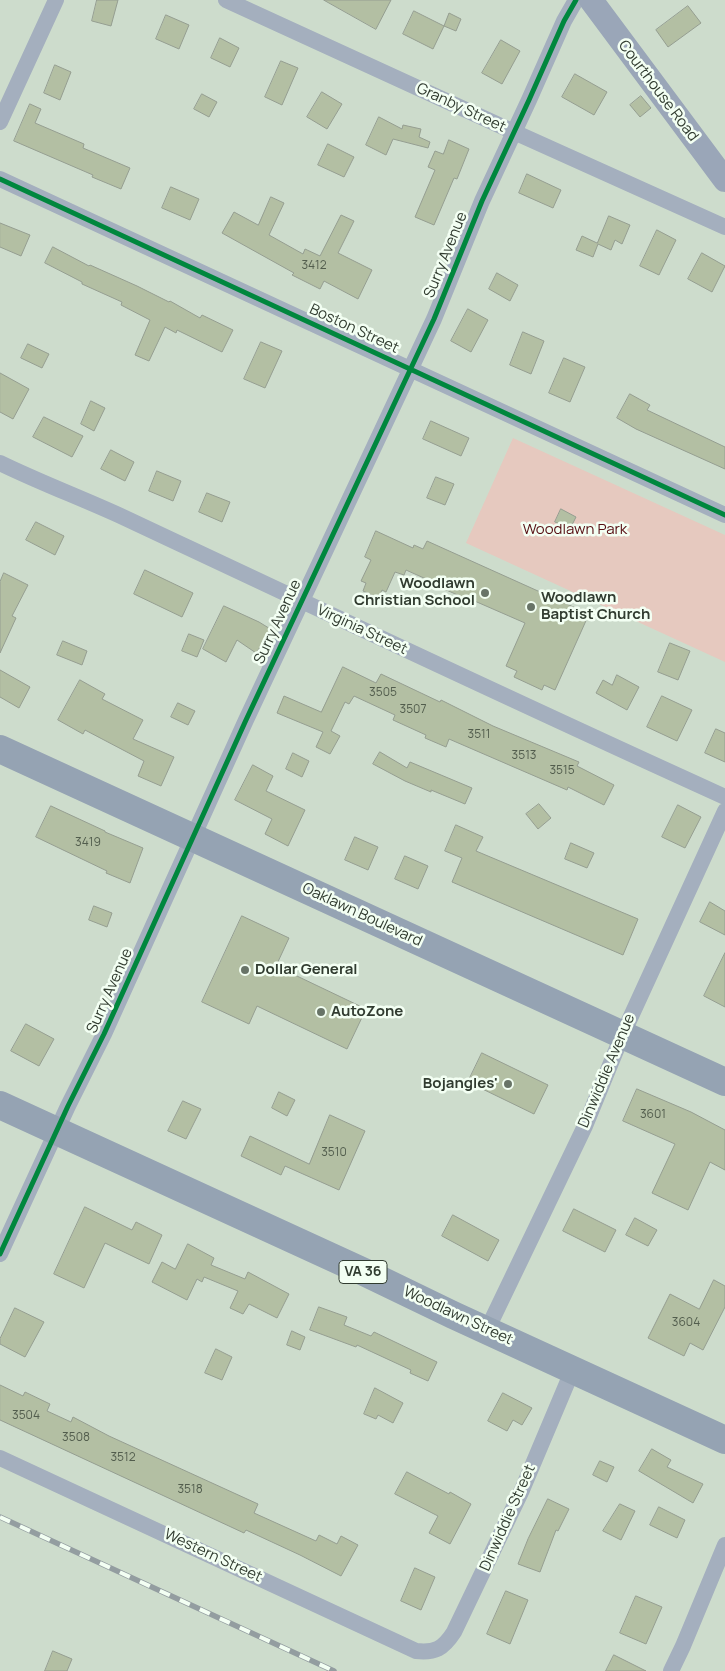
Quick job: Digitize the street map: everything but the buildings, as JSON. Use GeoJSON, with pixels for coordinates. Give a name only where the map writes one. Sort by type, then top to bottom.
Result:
{"type":"FeatureCollection","features":[{"type":"Feature","properties":{"kind":"highway","name":"Oaklawn Boulevard"},"geometry":{"type":"LineString","coordinates":[[0,749],[725,1082]]}},
{"type":"Feature","properties":{"kind":"highway","name":"Woodlawn Street"},"geometry":{"type":"LineString","coordinates":[[0,1105],[725,1440]]}},
{"type":"Feature","properties":{"kind":"street"},"geometry":{"type":"LineString","coordinates":[[0,122],[56,0]]}},
{"type":"Feature","properties":{"kind":"street","name":"Granby Street"},"geometry":{"type":"LineString","coordinates":[[226,0],[725,227]]}},
{"type":"Feature","properties":{"kind":"street","name":"Surry Avenue"},"geometry":{"type":"LineString","coordinates":[[0,1254],[104,1034],[192,837],[434,319],[482,201],[564,21],[576,0]]}},
{"type":"Feature","properties":{"kind":"street","name":"Courthouse Road"},"geometry":{"type":"LineString","coordinates":[[592,0],[725,180]]}},
{"type":"Feature","properties":{"kind":"street","name":"Boston Street"},"geometry":{"type":"LineString","coordinates":[[0,179],[725,515]]}},
{"type":"Feature","properties":{"kind":"street","name":"Virginia Street"},"geometry":{"type":"LineString","coordinates":[[0,463],[37,481],[103,508],[552,719],[725,797]]}},
{"type":"Feature","properties":{"kind":"street","name":"Dinwiddie Avenue"},"geometry":{"type":"LineString","coordinates":[[487,1330],[584,1126],[622,1036],[725,812]]}},
{"type":"Feature","properties":{"kind":"street","name":"Dinwiddie Street"},"geometry":{"type":"LineString","coordinates":[[427,1652],[438,1649],[447,1643],[454,1632],[522,1490],[573,1369]]}},
{"type":"Feature","properties":{"kind":"street","name":"Western Street"},"geometry":{"type":"LineString","coordinates":[[0,1458],[416,1651],[427,1652]]}},
{"type":"Feature","properties":{"kind":"street"},"geometry":{"type":"LineString","coordinates":[[671,1671],[725,1546]]}},
{"type":"Feature","properties":{"kind":"green space","name":"Woodlawn Park"},"geometry":{"type":"Polygon","coordinates":[[[513,438],[725,535],[725,662],[466,543],[513,438]]]}},
{"type":"Feature","properties":{"kind":"railway"},"geometry":{"type":"LineString","coordinates":[[0,1517],[334,1671]]}},
{"type":"Feature","properties":{"kind":"cycle path"},"geometry":{"type":"LineString","coordinates":[[0,1254],[68,1106],[104,1034],[246,720],[434,319],[482,201],[564,21],[576,0]]}},
{"type":"Feature","properties":{"kind":"cycle path"},"geometry":{"type":"LineString","coordinates":[[0,179],[725,515]]}},
{"type":"Feature","properties":{"kind":"place","name":"Woodlawn Christian School"},"geometry":{"type":"Point","coordinates":[485,593]}},
{"type":"Feature","properties":{"kind":"place","name":"Woodlawn Baptist Church"},"geometry":{"type":"Point","coordinates":[531,607]}},
{"type":"Feature","properties":{"kind":"place","name":"Dollar General"},"geometry":{"type":"Point","coordinates":[245,970]}},
{"type":"Feature","properties":{"kind":"place","name":"AutoZone"},"geometry":{"type":"Point","coordinates":[321,1012]}},
{"type":"Feature","properties":{"kind":"place","name":"Bojangles'"},"geometry":{"type":"Point","coordinates":[508,1084]}}]}
